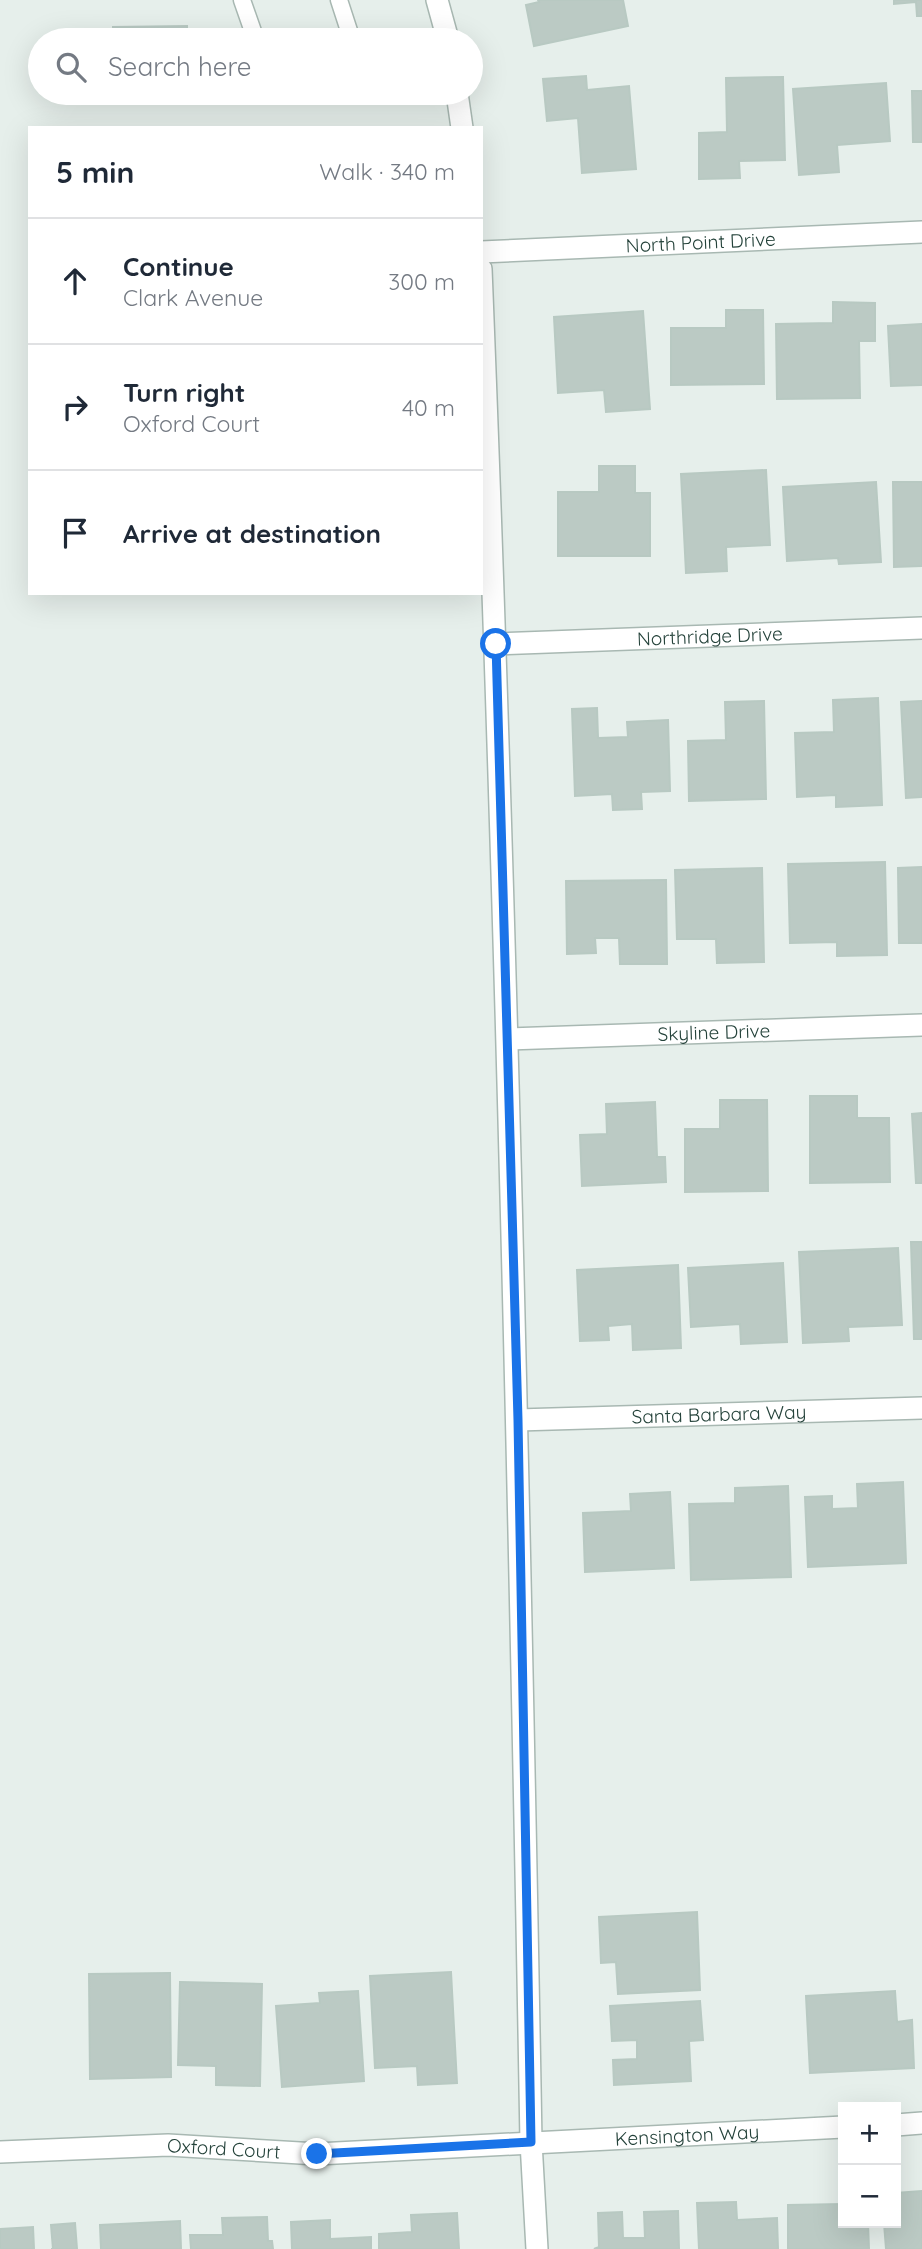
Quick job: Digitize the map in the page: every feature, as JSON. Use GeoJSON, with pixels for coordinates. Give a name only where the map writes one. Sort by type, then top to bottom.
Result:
{"type":"FeatureCollection","features":[{"type":"Feature","properties":{"kind":"street"},"geometry":{"type":"LineString","coordinates":[[437,0],[445,28]]}},
{"type":"Feature","properties":{"kind":"street"},"geometry":{"type":"LineString","coordinates":[[459,105],[462,126]]}},
{"type":"Feature","properties":{"kind":"street","name":"North Point Drive"},"geometry":{"type":"LineString","coordinates":[[483,252],[922,232]]}},
{"type":"Feature","properties":{"kind":"street"},"geometry":{"type":"LineString","coordinates":[[483,319],[508,1040],[531,2142],[537,2249]]}},
{"type":"Feature","properties":{"kind":"street","name":"Northridge Drive"},"geometry":{"type":"LineString","coordinates":[[496,644],[922,628]]}},
{"type":"Feature","properties":{"kind":"street","name":"Skyline Drive"},"geometry":{"type":"LineString","coordinates":[[508,1040],[922,1026]]}},
{"type":"Feature","properties":{"kind":"street","name":"Santa Barbara Way"},"geometry":{"type":"LineString","coordinates":[[518,1420],[922,1408]]}},
{"type":"Feature","properties":{"kind":"street"},"geometry":{"type":"LineString","coordinates":[[901,2125],[922,2123]]}},
{"type":"Feature","properties":{"kind":"street","name":"Kensington Way"},"geometry":{"type":"LineString","coordinates":[[531,2142],[838,2127]]}},
{"type":"Feature","properties":{"kind":"street","name":"Oxford Court"},"geometry":{"type":"LineString","coordinates":[[0,2152],[168,2145],[317,2154],[531,2142]]}},
{"type":"Feature","properties":{"kind":"lane"},"geometry":{"type":"LineString","coordinates":[[242,0],[252,28]]}},
{"type":"Feature","properties":{"kind":"lane"},"geometry":{"type":"LineString","coordinates":[[339,0],[348,28]]}},
{"type":"Feature","properties":{"kind":"building"},"geometry":{"type":"Polygon","coordinates":[[[538,0],[623,0],[628,26],[534,46],[526,5],[539,2],[538,0]]]}},
{"type":"Feature","properties":{"kind":"building"},"geometry":{"type":"Polygon","coordinates":[[[894,0],[922,0],[922,16],[917,16],[916,2],[894,4],[894,0]]]}},
{"type":"Feature","properties":{"kind":"building"},"geometry":{"type":"Polygon","coordinates":[[[187,26],[187,28],[113,28],[187,26]]]}},
{"type":"Feature","properties":{"kind":"building"},"geometry":{"type":"Polygon","coordinates":[[[586,76],[587,90],[629,86],[636,169],[582,173],[578,118],[547,121],[543,79],[586,76]]]}},
{"type":"Feature","properties":{"kind":"building"},"geometry":{"type":"Polygon","coordinates":[[[783,77],[785,160],[739,161],[740,178],[699,179],[699,133],[727,132],[726,78],[783,77]]]}},
{"type":"Feature","properties":{"kind":"building"},"geometry":{"type":"Polygon","coordinates":[[[886,83],[890,141],[837,145],[839,172],[799,175],[793,89],[886,83]]]}},
{"type":"Feature","properties":{"kind":"building"},"geometry":{"type":"Polygon","coordinates":[[[912,91],[922,91],[922,142],[913,142],[912,91]]]}},
{"type":"Feature","properties":{"kind":"building"},"geometry":{"type":"Polygon","coordinates":[[[833,302],[875,303],[875,341],[859,341],[860,398],[777,399],[776,324],[833,323],[833,302]]]}},
{"type":"Feature","properties":{"kind":"building"},"geometry":{"type":"Polygon","coordinates":[[[726,310],[763,310],[764,384],[671,385],[671,328],[726,328],[726,310]]]}},
{"type":"Feature","properties":{"kind":"building"},"geometry":{"type":"Polygon","coordinates":[[[643,311],[650,409],[606,412],[604,390],[558,393],[554,317],[643,311]]]}},
{"type":"Feature","properties":{"kind":"building"},"geometry":{"type":"Polygon","coordinates":[[[922,324],[922,385],[891,386],[888,326],[922,324]]]}},
{"type":"Feature","properties":{"kind":"building"},"geometry":{"type":"Polygon","coordinates":[[[599,466],[635,466],[635,493],[650,493],[650,556],[558,556],[558,492],[599,492],[599,466]]]}},
{"type":"Feature","properties":{"kind":"building"},"geometry":{"type":"Polygon","coordinates":[[[766,470],[770,545],[726,547],[727,571],[686,573],[681,474],[766,470]]]}},
{"type":"Feature","properties":{"kind":"building"},"geometry":{"type":"Polygon","coordinates":[[[876,482],[881,562],[839,564],[838,558],[787,561],[783,487],[876,482]]]}},
{"type":"Feature","properties":{"kind":"building"},"geometry":{"type":"Polygon","coordinates":[[[893,482],[922,482],[922,566],[894,567],[893,482]]]}},
{"type":"Feature","properties":{"kind":"building"},"geometry":{"type":"Polygon","coordinates":[[[878,698],[882,805],[836,807],[836,795],[797,797],[795,733],[834,732],[833,700],[878,698]]]}},
{"type":"Feature","properties":{"kind":"building"},"geometry":{"type":"Polygon","coordinates":[[[764,701],[766,799],[689,801],[688,741],[726,740],[725,702],[764,701]]]}},
{"type":"Feature","properties":{"kind":"building"},"geometry":{"type":"Polygon","coordinates":[[[922,701],[922,797],[906,798],[901,702],[922,701]]]}},
{"type":"Feature","properties":{"kind":"building"},"geometry":{"type":"Polygon","coordinates":[[[597,708],[598,738],[628,737],[627,722],[668,720],[670,791],[641,792],[642,809],[613,810],[612,794],[575,796],[572,709],[597,708]]]}},
{"type":"Feature","properties":{"kind":"building"},"geometry":{"type":"Polygon","coordinates":[[[885,862],[887,955],[837,956],[837,942],[790,943],[788,864],[885,862]]]}},
{"type":"Feature","properties":{"kind":"building"},"geometry":{"type":"Polygon","coordinates":[[[922,867],[922,943],[899,943],[898,868],[922,867]]]}},
{"type":"Feature","properties":{"kind":"building"},"geometry":{"type":"Polygon","coordinates":[[[762,868],[764,962],[717,963],[716,939],[677,939],[675,870],[762,868]]]}},
{"type":"Feature","properties":{"kind":"building"},"geometry":{"type":"Polygon","coordinates":[[[666,880],[667,964],[620,964],[619,938],[595,938],[596,953],[567,954],[566,881],[666,880]]]}},
{"type":"Feature","properties":{"kind":"building"},"geometry":{"type":"Polygon","coordinates":[[[810,1096],[857,1096],[857,1118],[889,1118],[890,1182],[810,1183],[810,1096]]]}},
{"type":"Feature","properties":{"kind":"building"},"geometry":{"type":"Polygon","coordinates":[[[720,1100],[767,1100],[768,1191],[685,1192],[685,1129],[720,1129],[720,1100]]]}},
{"type":"Feature","properties":{"kind":"building"},"geometry":{"type":"Polygon","coordinates":[[[655,1102],[657,1157],[665,1157],[666,1182],[582,1186],[580,1135],[607,1134],[606,1104],[655,1102]]]}},
{"type":"Feature","properties":{"kind":"building"},"geometry":{"type":"Polygon","coordinates":[[[922,1113],[922,1183],[916,1183],[912,1114],[922,1113]]]}},
{"type":"Feature","properties":{"kind":"building"},"geometry":{"type":"Polygon","coordinates":[[[911,1242],[922,1242],[922,1339],[914,1339],[911,1242]]]}},
{"type":"Feature","properties":{"kind":"building"},"geometry":{"type":"Polygon","coordinates":[[[898,1248],[902,1325],[848,1327],[849,1341],[803,1343],[799,1252],[898,1248]]]}},
{"type":"Feature","properties":{"kind":"building"},"geometry":{"type":"Polygon","coordinates":[[[783,1263],[787,1342],[741,1344],[740,1324],[691,1327],[688,1268],[783,1263]]]}},
{"type":"Feature","properties":{"kind":"building"},"geometry":{"type":"Polygon","coordinates":[[[678,1265],[681,1348],[633,1350],[632,1324],[608,1326],[609,1340],[580,1341],[577,1270],[678,1265]]]}},
{"type":"Feature","properties":{"kind":"building"},"geometry":{"type":"Polygon","coordinates":[[[903,1482],[906,1563],[808,1567],[805,1497],[832,1496],[832,1509],[858,1508],[857,1484],[903,1482]]]}},
{"type":"Feature","properties":{"kind":"building"},"geometry":{"type":"Polygon","coordinates":[[[788,1486],[791,1577],[691,1580],[689,1504],[735,1503],[735,1488],[788,1486]]]}},
{"type":"Feature","properties":{"kind":"building"},"geometry":{"type":"Polygon","coordinates":[[[670,1492],[674,1568],[585,1572],[583,1513],[631,1511],[630,1494],[670,1492]]]}},
{"type":"Feature","properties":{"kind":"building"},"geometry":{"type":"Polygon","coordinates":[[[697,1912],[700,1990],[618,1994],[616,1962],[601,1963],[599,1917],[697,1912]]]}},
{"type":"Feature","properties":{"kind":"building"},"geometry":{"type":"Polygon","coordinates":[[[451,1972],[457,2083],[418,2085],[417,2066],[375,2068],[370,1976],[451,1972]]]}},
{"type":"Feature","properties":{"kind":"building"},"geometry":{"type":"Polygon","coordinates":[[[170,1973],[171,2077],[90,2079],[89,1974],[170,1973]]]}},
{"type":"Feature","properties":{"kind":"building"},"geometry":{"type":"Polygon","coordinates":[[[180,1982],[262,1984],[260,2086],[216,2085],[216,2066],[178,2065],[180,1982]]]}},
{"type":"Feature","properties":{"kind":"building"},"geometry":{"type":"Polygon","coordinates":[[[358,1991],[364,2081],[282,2087],[276,2006],[320,2003],[319,1993],[358,1991]]]}},
{"type":"Feature","properties":{"kind":"building"},"geometry":{"type":"Polygon","coordinates":[[[895,1991],[897,2022],[912,2020],[914,2068],[810,2073],[806,1996],[895,1991]]]}},
{"type":"Feature","properties":{"kind":"building"},"geometry":{"type":"Polygon","coordinates":[[[700,2001],[703,2040],[689,2041],[691,2081],[614,2085],[613,2060],[637,2059],[637,2040],[612,2041],[610,2006],[700,2001]]]}},
{"type":"Feature","properties":{"kind":"building"},"geometry":{"type":"Polygon","coordinates":[[[922,2191],[922,2249],[886,2249],[884,2228],[901,2228],[901,2193],[922,2191]]]}},
{"type":"Feature","properties":{"kind":"building"},"geometry":{"type":"Polygon","coordinates":[[[736,2202],[737,2220],[777,2218],[778,2249],[699,2249],[697,2203],[736,2202]]]}},
{"type":"Feature","properties":{"kind":"building"},"geometry":{"type":"Polygon","coordinates":[[[838,2204],[838,2228],[868,2228],[869,2249],[788,2249],[788,2205],[838,2204]]]}},
{"type":"Feature","properties":{"kind":"building"},"geometry":{"type":"Polygon","coordinates":[[[678,2211],[679,2249],[594,2249],[599,2247],[598,2213],[622,2212],[623,2238],[645,2238],[644,2212],[678,2211]]]}},
{"type":"Feature","properties":{"kind":"building"},"geometry":{"type":"Polygon","coordinates":[[[457,2213],[459,2249],[379,2249],[379,2234],[412,2232],[411,2215],[457,2213]]]}},
{"type":"Feature","properties":{"kind":"building"},"geometry":{"type":"Polygon","coordinates":[[[267,2217],[268,2241],[272,2241],[273,2249],[191,2249],[190,2235],[223,2235],[222,2218],[267,2217]]]}},
{"type":"Feature","properties":{"kind":"building"},"geometry":{"type":"Polygon","coordinates":[[[330,2220],[330,2239],[371,2237],[371,2249],[292,2249],[291,2222],[330,2220]]]}},
{"type":"Feature","properties":{"kind":"building"},"geometry":{"type":"Polygon","coordinates":[[[180,2221],[181,2249],[101,2249],[100,2225],[180,2221]]]}},
{"type":"Feature","properties":{"kind":"building"},"geometry":{"type":"Polygon","coordinates":[[[75,2223],[77,2249],[53,2249],[51,2225],[75,2223]]]}},
{"type":"Feature","properties":{"kind":"building"},"geometry":{"type":"Polygon","coordinates":[[[33,2227],[34,2249],[0,2249],[0,2229],[33,2227]]]}},
{"type":"Feature","properties":{"kind":"route"},"geometry":{"type":"LineString","coordinates":[[317,2154],[531,2142],[518,1420],[496,644]]}}]}
